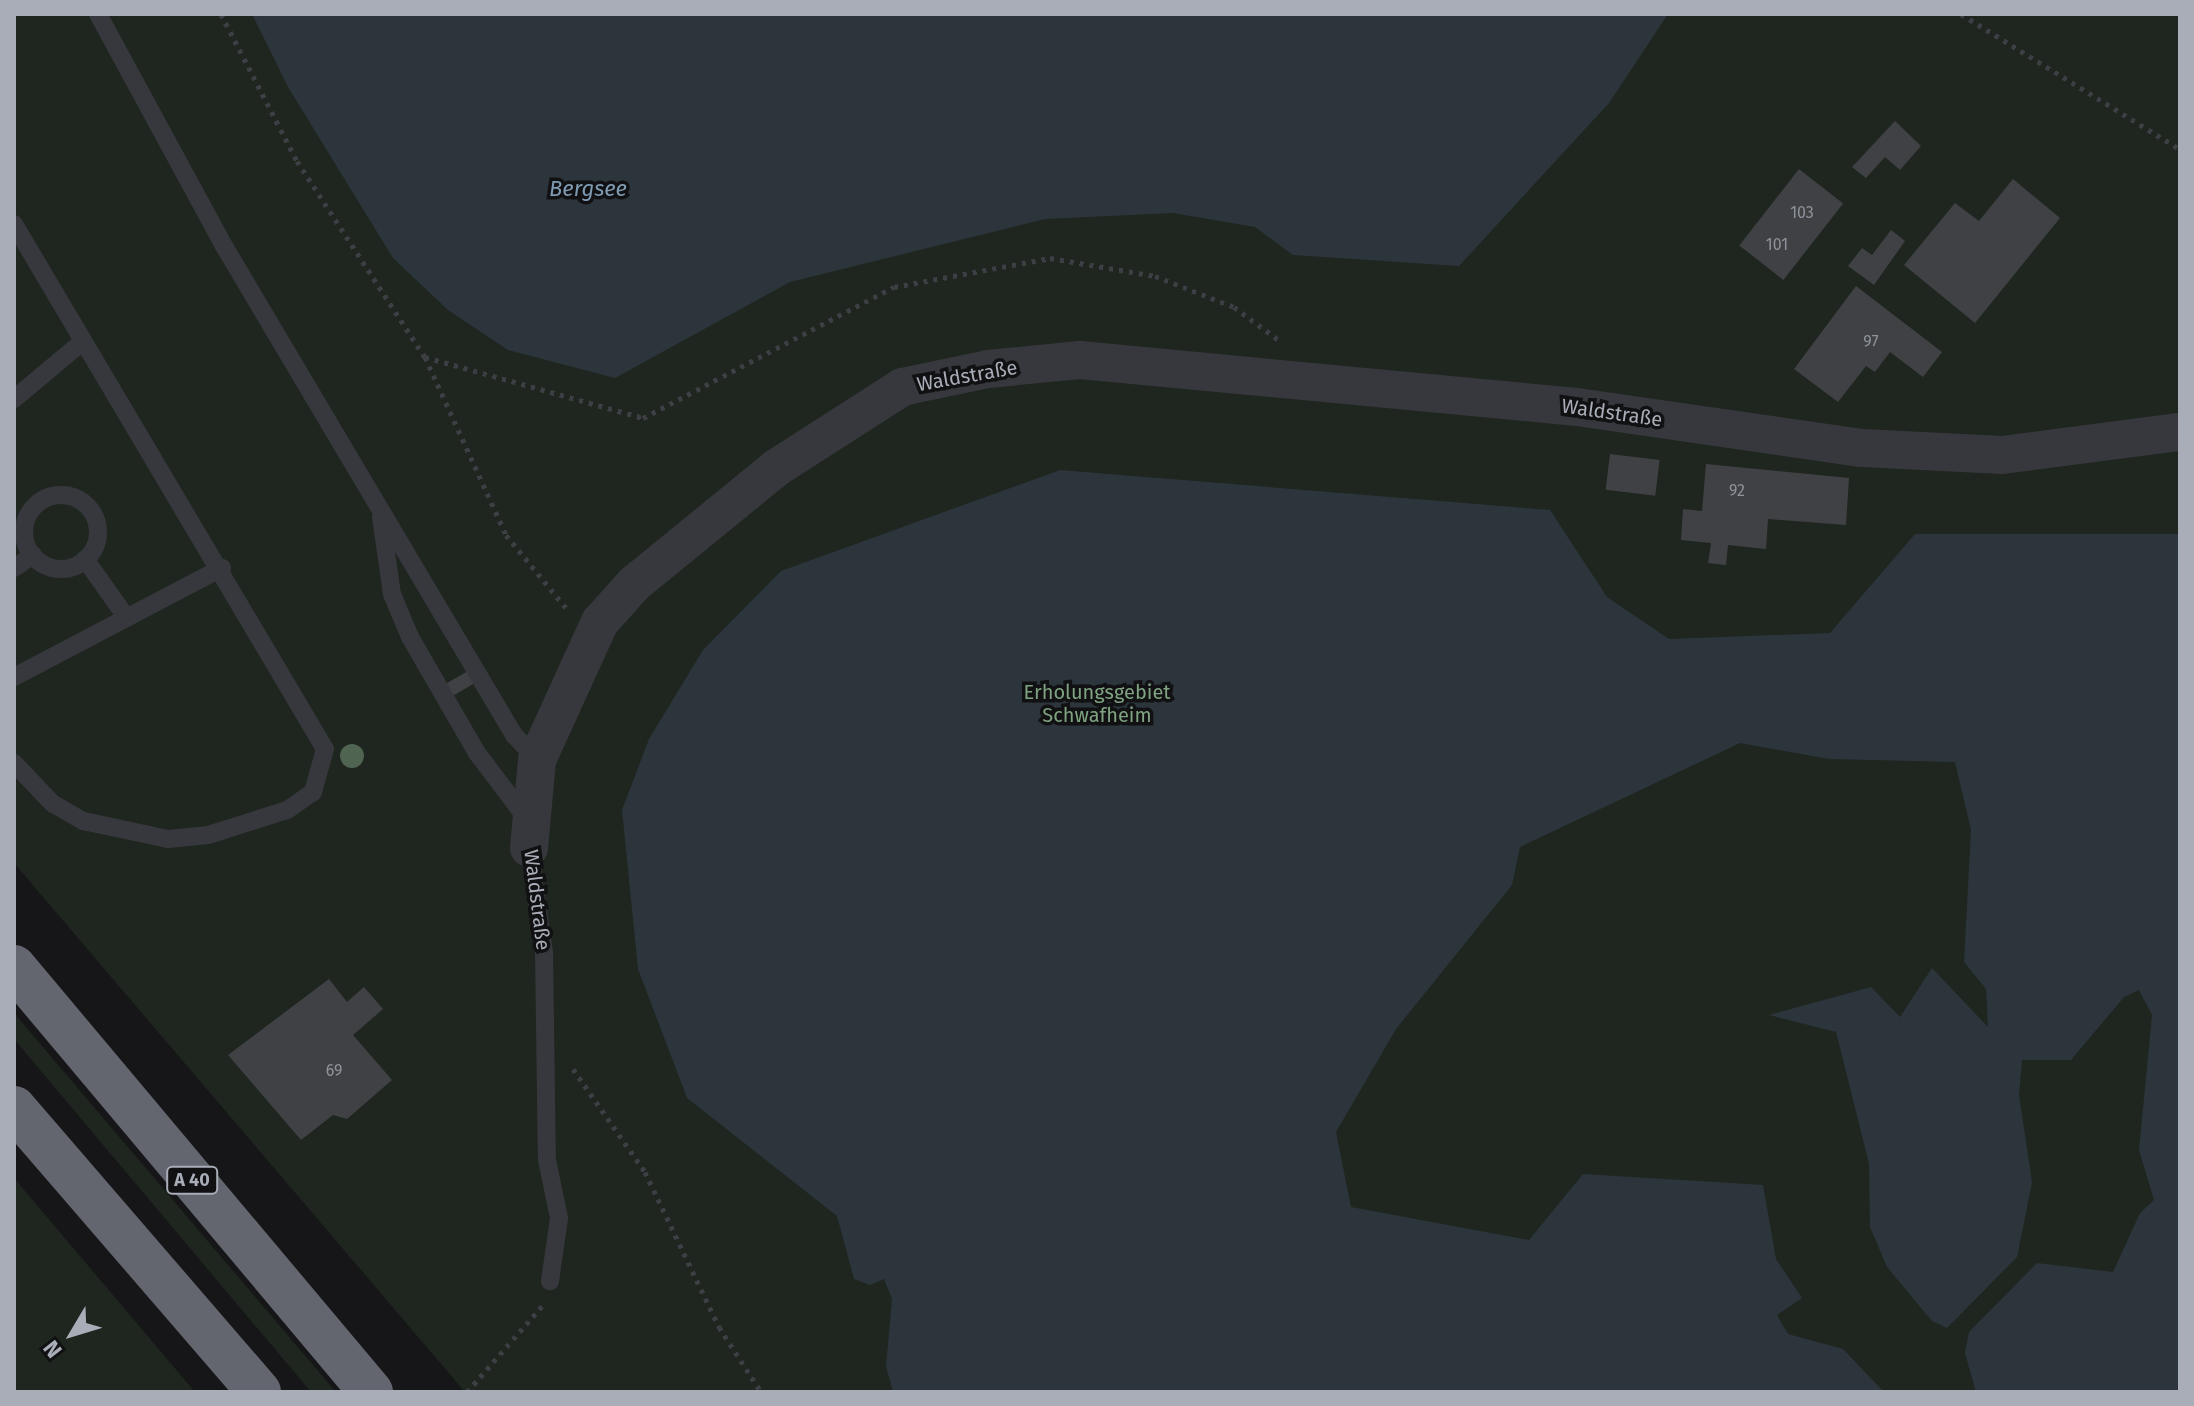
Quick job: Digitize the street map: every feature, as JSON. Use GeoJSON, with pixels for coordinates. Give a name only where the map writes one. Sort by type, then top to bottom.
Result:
{"type":"FeatureCollection","features":[{"type":"Feature","properties":{"kind":"highway","name":"A 40"},"geometry":{"type":"LineString","coordinates":[[14,967],[371,1392]]}},
{"type":"Feature","properties":{"kind":"highway"},"geometry":{"type":"LineString","coordinates":[[14,1108],[259,1392]]}},
{"type":"Feature","properties":{"kind":"street","name":"Waldstraße"},"geometry":{"type":"LineString","coordinates":[[529,836],[537,760],[587,640],[634,584],[776,468],[902,387],[988,369],[1080,360],[1577,407],[1862,448],[2002,455],[2180,432]]}},
{"type":"Feature","properties":{"kind":"lane"},"geometry":{"type":"LineString","coordinates":[[98,14],[372,496],[537,760]]}},
{"type":"Feature","properties":{"kind":"lane"},"geometry":{"type":"LineString","coordinates":[[14,224],[81,343],[222,568],[325,749],[313,792],[235,827],[168,839],[83,821],[53,804],[14,763]]}},
{"type":"Feature","properties":{"kind":"lane"},"geometry":{"type":"LineString","coordinates":[[14,399],[81,343]]}},
{"type":"Feature","properties":{"kind":"lane"},"geometry":{"type":"LineString","coordinates":[[372,496],[388,535],[392,594],[410,637],[529,836]]}},
{"type":"Feature","properties":{"kind":"lane"},"geometry":{"type":"LineString","coordinates":[[49,497],[83,502],[98,533],[85,559],[53,568],[33,555],[20,520],[49,497]]}},
{"type":"Feature","properties":{"kind":"lane"},"geometry":{"type":"LineString","coordinates":[[14,568],[33,555]]}},
{"type":"Feature","properties":{"kind":"lane"},"geometry":{"type":"LineString","coordinates":[[85,559],[127,618]]}},
{"type":"Feature","properties":{"kind":"lane"},"geometry":{"type":"LineString","coordinates":[[14,677],[222,568]]}},
{"type":"Feature","properties":{"kind":"lane","name":"Waldstraße"},"geometry":{"type":"LineString","coordinates":[[529,836],[546,1036],[547,1160],[559,1218],[550,1281]]}},
{"type":"Feature","properties":{"kind":"path"},"geometry":{"type":"LineString","coordinates":[[221,14],[297,161],[425,357],[506,535],[587,640]]}},
{"type":"Feature","properties":{"kind":"path"},"geometry":{"type":"LineString","coordinates":[[1961,14],[2180,149]]}},
{"type":"Feature","properties":{"kind":"path"},"geometry":{"type":"LineString","coordinates":[[425,357],[643,418],[894,287],[1050,258],[1155,276],[1232,305]]}},
{"type":"Feature","properties":{"kind":"path"},"geometry":{"type":"LineString","coordinates":[[546,1036],[645,1172],[719,1327],[761,1392]]}},
{"type":"Feature","properties":{"kind":"path"},"geometry":{"type":"LineString","coordinates":[[467,1392],[496,1367],[529,1328],[550,1281]]}},
{"type":"Feature","properties":{"kind":"green space","name":"Erholungsgebiet Schwafheim"},"geometry":{"type":"Polygon","coordinates":[[[14,14],[2180,14],[2180,1392],[465,1392],[14,863],[14,14]]]}},
{"type":"Feature","properties":{"kind":"green space"},"geometry":{"type":"Polygon","coordinates":[[[14,1013],[336,1392],[311,1392],[14,1039],[14,1013]]]}},
{"type":"Feature","properties":{"kind":"green space"},"geometry":{"type":"Polygon","coordinates":[[[14,1178],[195,1392],[14,1392],[14,1178]]]}},
{"type":"Feature","properties":{"kind":"water","name":"Bergsee"},"geometry":{"type":"Polygon","coordinates":[[[252,14],[1668,14],[1609,103],[1459,266],[1293,255],[1255,227],[1173,213],[1045,219],[790,282],[615,378],[508,350],[448,310],[393,258],[288,87],[252,14]]]}},
{"type":"Feature","properties":{"kind":"water"},"geometry":{"type":"Polygon","coordinates":[[[1060,470],[1550,510],[1607,597],[1669,639],[1830,633],[1915,534],[2180,534],[2180,1392],[1976,1392],[1965,1353],[1969,1332],[2037,1263],[2113,1272],[2140,1213],[2154,1200],[2139,1150],[2152,1015],[2139,990],[2124,997],[2071,1060],[2022,1060],[2019,1095],[2032,1182],[2017,1257],[1947,1328],[1932,1321],[1887,1267],[1870,1227],[1869,1164],[1836,1032],[1769,1015],[1871,987],[1900,1017],[1932,968],[1988,1027],[1986,989],[1964,962],[1971,830],[1955,762],[1829,759],[1740,743],[1520,847],[1512,885],[1396,1029],[1336,1132],[1351,1207],[1529,1240],[1583,1174],[1763,1185],[1776,1259],[1802,1298],[1777,1315],[1788,1334],[1843,1349],[1884,1392],[893,1392],[886,1366],[892,1299],[884,1279],[870,1285],[854,1279],[837,1216],[687,1098],[638,969],[622,810],[649,739],[703,650],[781,571],[1060,470]]]}},
{"type":"Feature","properties":{"kind":"building"},"geometry":{"type":"Polygon","coordinates":[[[1895,121],[1921,146],[1900,170],[1885,157],[1866,178],[1852,167],[1895,121]]]}},
{"type":"Feature","properties":{"kind":"building"},"geometry":{"type":"Polygon","coordinates":[[[1799,169],[1843,203],[1783,280],[1739,245],[1799,169]]]}},
{"type":"Feature","properties":{"kind":"building"},"geometry":{"type":"Polygon","coordinates":[[[2013,179],[2060,218],[1975,323],[1904,265],[1955,203],[1979,221],[2013,179]]]}},
{"type":"Feature","properties":{"kind":"building"},"geometry":{"type":"Polygon","coordinates":[[[1891,230],[1905,241],[1874,285],[1848,266],[1862,248],[1872,255],[1891,230]]]}},
{"type":"Feature","properties":{"kind":"building"},"geometry":{"type":"Polygon","coordinates":[[[1856,286],[1942,352],[1923,377],[1890,352],[1875,372],[1866,366],[1838,402],[1794,369],[1856,286]]]}},
{"type":"Feature","properties":{"kind":"building"},"geometry":{"type":"Polygon","coordinates":[[[1610,454],[1660,460],[1655,496],[1606,490],[1610,454]]]}},
{"type":"Feature","properties":{"kind":"building"},"geometry":{"type":"Polygon","coordinates":[[[1706,464],[1849,478],[1846,525],[1768,519],[1766,549],[1728,545],[1726,565],[1708,563],[1711,543],[1681,540],[1683,509],[1702,511],[1706,464]]]}},
{"type":"Feature","properties":{"kind":"building"},"geometry":{"type":"Polygon","coordinates":[[[468,671],[475,683],[451,697],[444,685],[468,671]]]}},
{"type":"Feature","properties":{"kind":"building"},"geometry":{"type":"Polygon","coordinates":[[[329,979],[347,1002],[364,987],[383,1009],[353,1035],[392,1080],[347,1119],[333,1115],[301,1140],[228,1055],[329,979]]]}}]}
